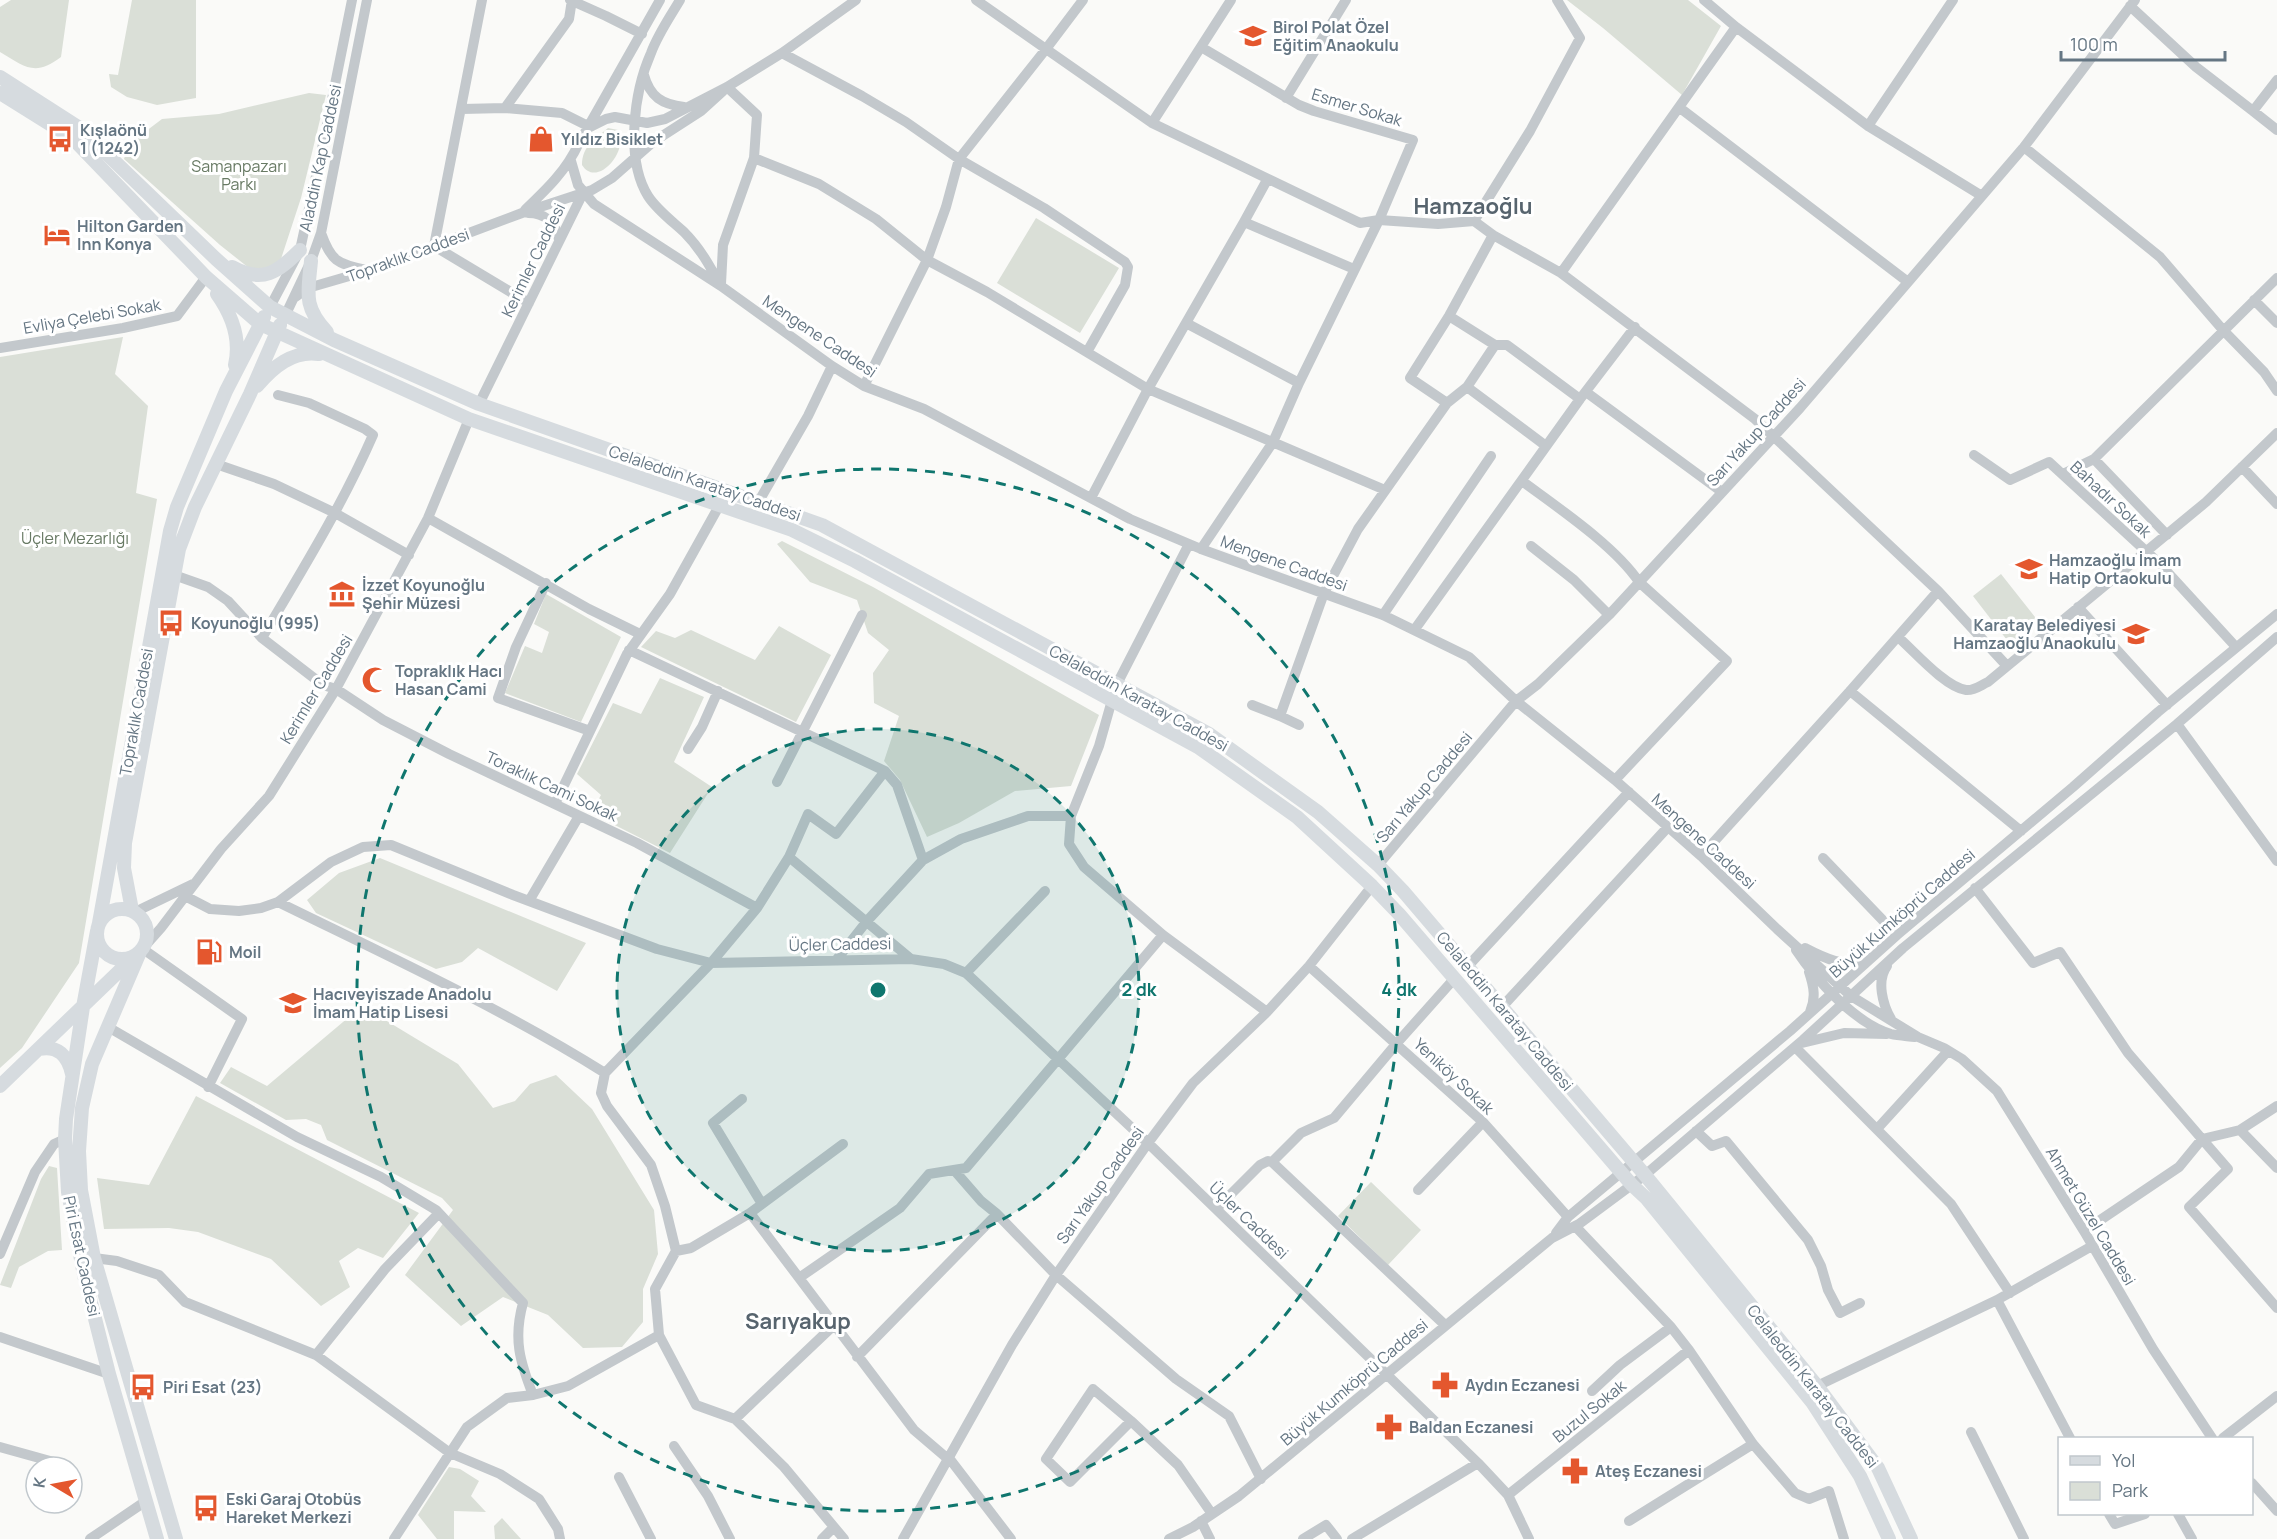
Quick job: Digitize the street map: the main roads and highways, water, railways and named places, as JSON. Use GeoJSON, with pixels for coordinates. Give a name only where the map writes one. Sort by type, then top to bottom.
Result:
{"type":"FeatureCollection","features":[{"type":"Feature","properties":{"kind":"main road"},"geometry":{"type":"LineString","coordinates":[[0,77],[81,129],[216,259],[270,307]]}},
{"type":"Feature","properties":{"kind":"main road"},"geometry":{"type":"LineString","coordinates":[[0,93],[76,143],[206,277],[260,324]]}},
{"type":"Feature","properties":{"kind":"main road"},"geometry":{"type":"LineString","coordinates":[[216,259],[243,273],[256,276],[280,269],[300,250]]}},
{"type":"Feature","properties":{"kind":"main road"},"geometry":{"type":"LineString","coordinates":[[311,261],[308,288],[312,314],[334,340]]}},
{"type":"Feature","properties":{"kind":"main road"},"geometry":{"type":"LineString","coordinates":[[206,277],[229,314],[237,339],[238,351],[226,391]]}},
{"type":"Feature","properties":{"kind":"main road","name":"Celaleddin Karatay Caddesi"},"geometry":{"type":"LineString","coordinates":[[270,307],[334,340],[479,404],[822,525],[1209,734],[1318,812],[1378,865],[1468,966],[1817,1386],[1878,1468],[1911,1539]]}},
{"type":"Feature","properties":{"kind":"main road","name":"Topraklık Caddesi"},"geometry":{"type":"LineString","coordinates":[[98,927],[170,531],[177,507],[226,391],[270,307]]}},
{"type":"Feature","properties":{"kind":"main road","name":"Topraklık Caddesi"},"geometry":{"type":"LineString","coordinates":[[133,911],[124,867],[125,843],[179,549],[187,526],[250,394],[275,332],[285,316]]}},
{"type":"Feature","properties":{"kind":"main road","name":"Celaleddin Karatay Caddesi"},"geometry":{"type":"LineString","coordinates":[[260,324],[469,419],[792,530],[855,561],[1198,747],[1249,782],[1297,818],[1372,886],[1399,914],[1632,1185],[1647,1199],[1812,1402],[1860,1476],[1889,1539]]}},
{"type":"Feature","properties":{"kind":"main road"},"geometry":{"type":"LineString","coordinates":[[250,394],[285,360],[312,353],[326,355]]}},
{"type":"Feature","properties":{"kind":"main road"},"geometry":{"type":"LineString","coordinates":[[0,1086],[141,950],[147,938],[147,927],[143,920],[133,911],[115,910],[104,916],[98,927],[100,947],[108,955],[123,960],[141,950]]}},
{"type":"Feature","properties":{"kind":"main road","name":"Piri Esat Caddesi"},"geometry":{"type":"LineString","coordinates":[[98,927],[72,1076],[65,1139],[66,1166],[72,1222],[109,1374],[157,1539]]}},
{"type":"Feature","properties":{"kind":"main road","name":"Piri Esat Caddesi"},"geometry":{"type":"LineString","coordinates":[[141,950],[92,1064],[82,1108],[81,1190],[94,1258],[176,1539]]}},
{"type":"Feature","properties":{"kind":"main road"},"geometry":{"type":"LineString","coordinates":[[39,1049],[52,1048],[63,1053],[72,1076]]}},
{"type":"Feature","properties":{"kind":"place","name":"Birol Polat Özel Eğitim Anaokulu"},"geometry":{"type":"Point","coordinates":[1253,36]}},
{"type":"Feature","properties":{"kind":"place","name":"Kışlaönü 1 (1242)"},"geometry":{"type":"Point","coordinates":[60,139]}},
{"type":"Feature","properties":{"kind":"place","name":"Yıldız Bisiklet"},"geometry":{"type":"Point","coordinates":[541,139]}},
{"type":"Feature","properties":{"kind":"place","name":"Hilton Garden Inn Konya"},"geometry":{"type":"Point","coordinates":[57,235]}},
{"type":"Feature","properties":{"kind":"place","name":"Hamzaoğlu İmam Hatip Ortaokulu"},"geometry":{"type":"Point","coordinates":[2029,569]}},
{"type":"Feature","properties":{"kind":"place","name":"İzzet Koyunoğlu Şehir Müzesi"},"geometry":{"type":"Point","coordinates":[342,594]}},
{"type":"Feature","properties":{"kind":"place","name":"Koyunoğlu (995)"},"geometry":{"type":"Point","coordinates":[171,623]}},
{"type":"Feature","properties":{"kind":"place","name":"Karatay Belediyesi Hamzaoğlu Anaokulu"},"geometry":{"type":"Point","coordinates":[2136,634]}},
{"type":"Feature","properties":{"kind":"place","name":"Topraklık Hacı Hasan Cami"},"geometry":{"type":"Point","coordinates":[375,680]}},
{"type":"Feature","properties":{"kind":"place","name":"Moil"},"geometry":{"type":"Point","coordinates":[209,952]}},
{"type":"Feature","properties":{"kind":"place","name":"Hacıveyiszade Anadolu İmam Hatip Lisesi"},"geometry":{"type":"Point","coordinates":[293,1003]}},
{"type":"Feature","properties":{"kind":"place","name":"Aydın Eczanesi"},"geometry":{"type":"Point","coordinates":[1445,1385]}},
{"type":"Feature","properties":{"kind":"place","name":"Piri Esat (23)"},"geometry":{"type":"Point","coordinates":[143,1387]}},
{"type":"Feature","properties":{"kind":"place","name":"Baldan Eczanesi"},"geometry":{"type":"Point","coordinates":[1389,1427]}},
{"type":"Feature","properties":{"kind":"place","name":"Ateş Eczanesi"},"geometry":{"type":"Point","coordinates":[1575,1471]}},
{"type":"Feature","properties":{"kind":"place","name":"Eski Garaj Otobüs Hareket Merkezi"},"geometry":{"type":"Point","coordinates":[206,1508]}},
{"type":"Feature","properties":{"kind":"district","name":"Hamzaoğlu"},"geometry":{"type":"Point","coordinates":[1473,206]}},
{"type":"Feature","properties":{"kind":"district","name":"Sarıyakup"},"geometry":{"type":"Point","coordinates":[798,1321]}},
{"type":"Feature","properties":{"kind":"park label","name":"Samanpazarı Parkı"},"geometry":{"type":"Point","coordinates":[239,175]}},
{"type":"Feature","properties":{"kind":"park label","name":"Üçler Mezarlığı"},"geometry":{"type":"Point","coordinates":[75,538]}}]}
